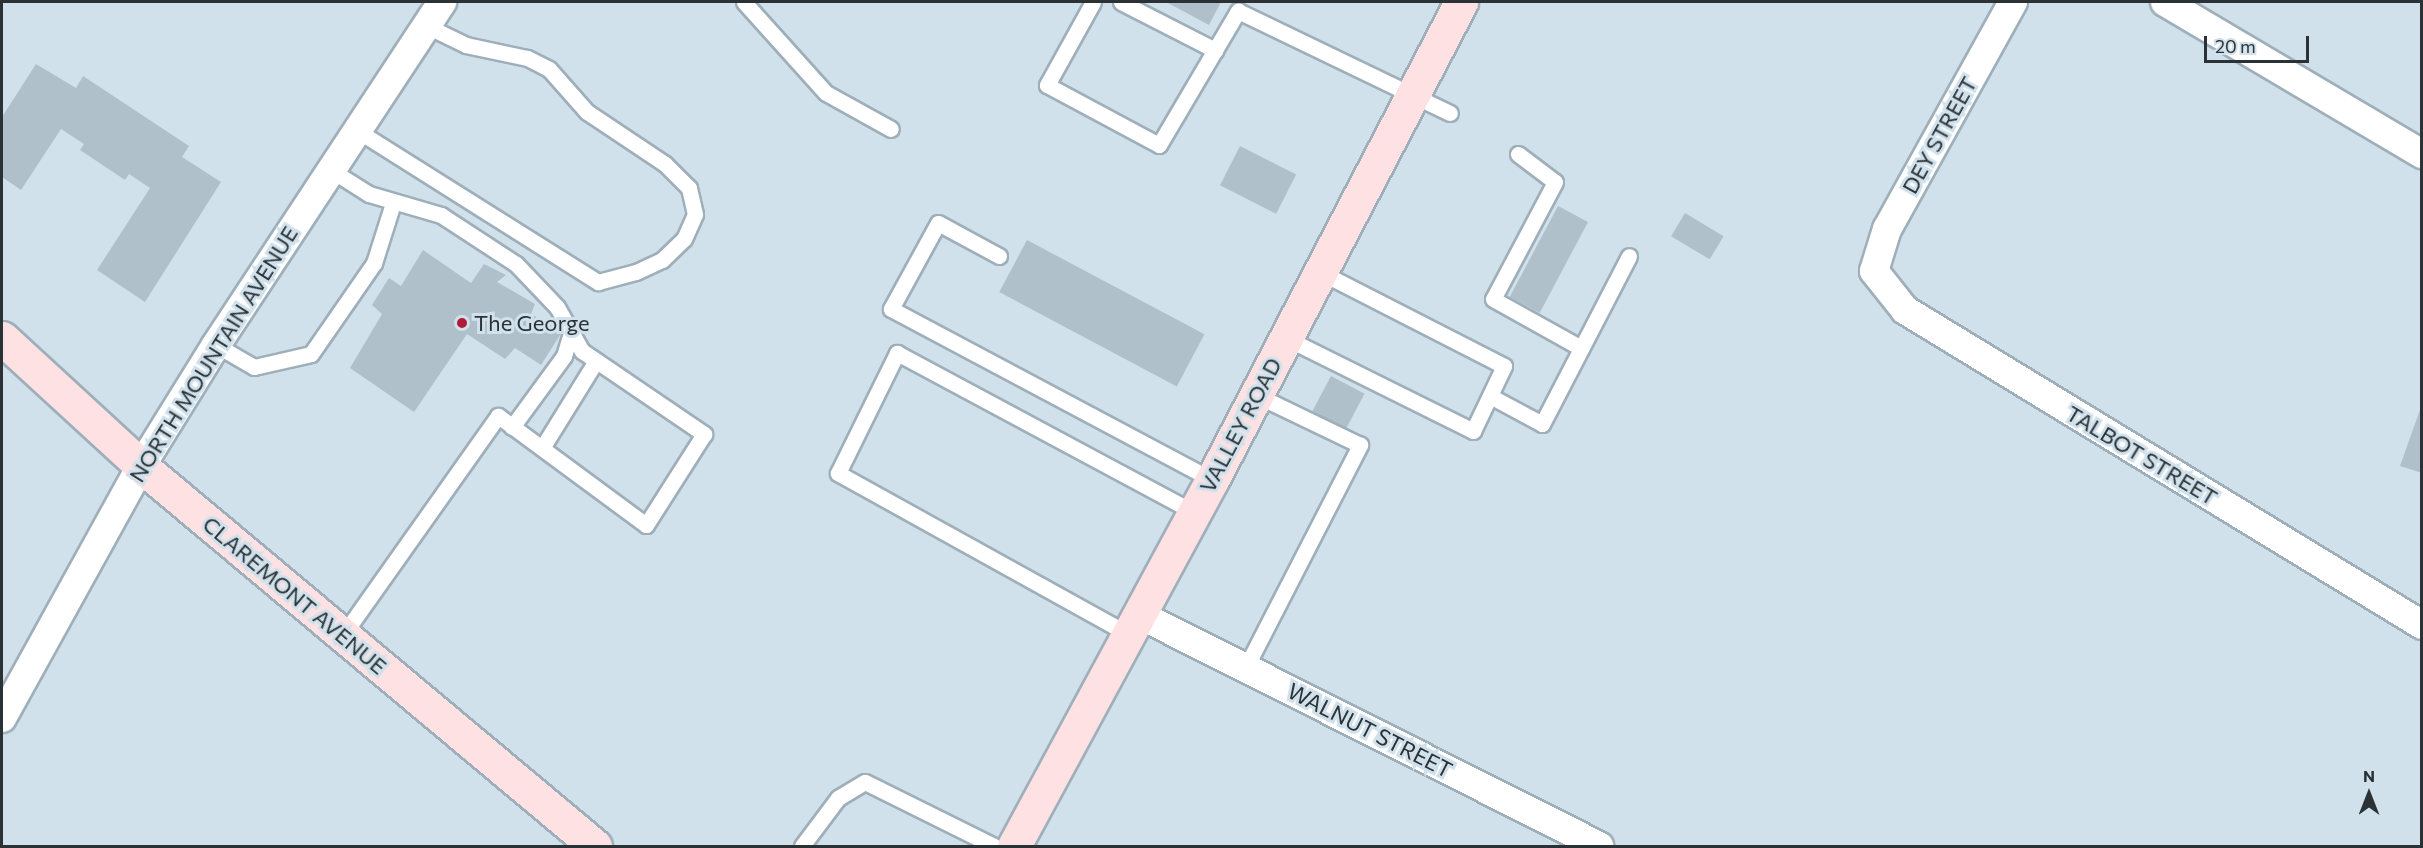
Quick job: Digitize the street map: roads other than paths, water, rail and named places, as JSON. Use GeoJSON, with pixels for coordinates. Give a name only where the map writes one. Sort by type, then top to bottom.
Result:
{"type":"FeatureCollection","features":[{"type":"Feature","properties":{"kind":"main road","name":"VALLEY ROAD"},"geometry":{"type":"LineString","coordinates":[[1014,846],[1212,480],[1461,2]]}},
{"type":"Feature","properties":{"kind":"main road","name":"CLAREMONT AVENUE"},"geometry":{"type":"LineString","coordinates":[[2,338],[141,466],[595,846]]}},
{"type":"Feature","properties":{"kind":"street","name":"NORTH MOUNTAIN AVENUE"},"geometry":{"type":"LineString","coordinates":[[2,718],[141,466],[216,345],[442,2]]}},
{"type":"Feature","properties":{"kind":"street","name":"DEY STREET"},"geometry":{"type":"LineString","coordinates":[[1874,271],[1887,229],[2013,2]]}},
{"type":"Feature","properties":{"kind":"street"},"geometry":{"type":"LineString","coordinates":[[2165,2],[2421,154]]}},
{"type":"Feature","properties":{"kind":"street","name":"TALBOT STREET"},"geometry":{"type":"LineString","coordinates":[[1874,271],[1905,310],[2421,625]]}},
{"type":"Feature","properties":{"kind":"street","name":"WALNUT STREET"},"geometry":{"type":"LineString","coordinates":[[1135,625],[1246,667],[1599,846]]}},
{"type":"Feature","properties":{"kind":"lane"},"geometry":{"type":"LineString","coordinates":[[744,2],[826,93],[891,129]]}},
{"type":"Feature","properties":{"kind":"lane"},"geometry":{"type":"LineString","coordinates":[[1093,2],[1047,85],[1159,145],[1238,11],[1413,93],[1450,113]]}},
{"type":"Feature","properties":{"kind":"lane"},"geometry":{"type":"LineString","coordinates":[[1121,2],[1215,50]]}},
{"type":"Feature","properties":{"kind":"lane"},"geometry":{"type":"LineString","coordinates":[[358,131],[598,282],[636,272],[662,260],[684,239],[695,214],[689,188],[665,164],[587,112],[549,69],[527,58],[466,45],[427,26]]}},
{"type":"Feature","properties":{"kind":"lane"},"geometry":{"type":"LineString","coordinates":[[1518,154],[1555,182],[1493,299],[1581,348]]}},
{"type":"Feature","properties":{"kind":"lane"},"geometry":{"type":"LineString","coordinates":[[331,170],[369,194],[393,203],[441,215],[516,264],[557,307],[582,351],[704,434],[646,525],[498,416],[343,635]]}},
{"type":"Feature","properties":{"kind":"lane"},"geometry":{"type":"LineString","coordinates":[[216,345],[254,367],[311,354],[374,263],[393,203]]}},
{"type":"Feature","properties":{"kind":"lane"},"geometry":{"type":"LineString","coordinates":[[999,256],[938,223],[891,309],[1212,480]]}},
{"type":"Feature","properties":{"kind":"lane"},"geometry":{"type":"LineString","coordinates":[[1490,396],[1542,424],[1629,256]]}},
{"type":"Feature","properties":{"kind":"lane"},"geometry":{"type":"LineString","coordinates":[[1286,338],[1473,431],[1504,366],[1320,272]]}},
{"type":"Feature","properties":{"kind":"lane"},"geometry":{"type":"LineString","coordinates":[[512,427],[564,356],[572,333]]}},
{"type":"Feature","properties":{"kind":"lane"},"geometry":{"type":"LineString","coordinates":[[1135,625],[838,473],[897,353],[1194,512]]}},
{"type":"Feature","properties":{"kind":"lane"},"geometry":{"type":"LineString","coordinates":[[542,448],[596,361]]}},
{"type":"Feature","properties":{"kind":"lane"},"geometry":{"type":"LineString","coordinates":[[1246,667],[1359,445],[1256,395]]}},
{"type":"Feature","properties":{"kind":"lane"},"geometry":{"type":"LineString","coordinates":[[802,846],[838,798],[865,782],[994,846]]}},
{"type":"Feature","properties":{"kind":"place","name":"The George"},"geometry":{"type":"Point","coordinates":[462,323]}}]}
